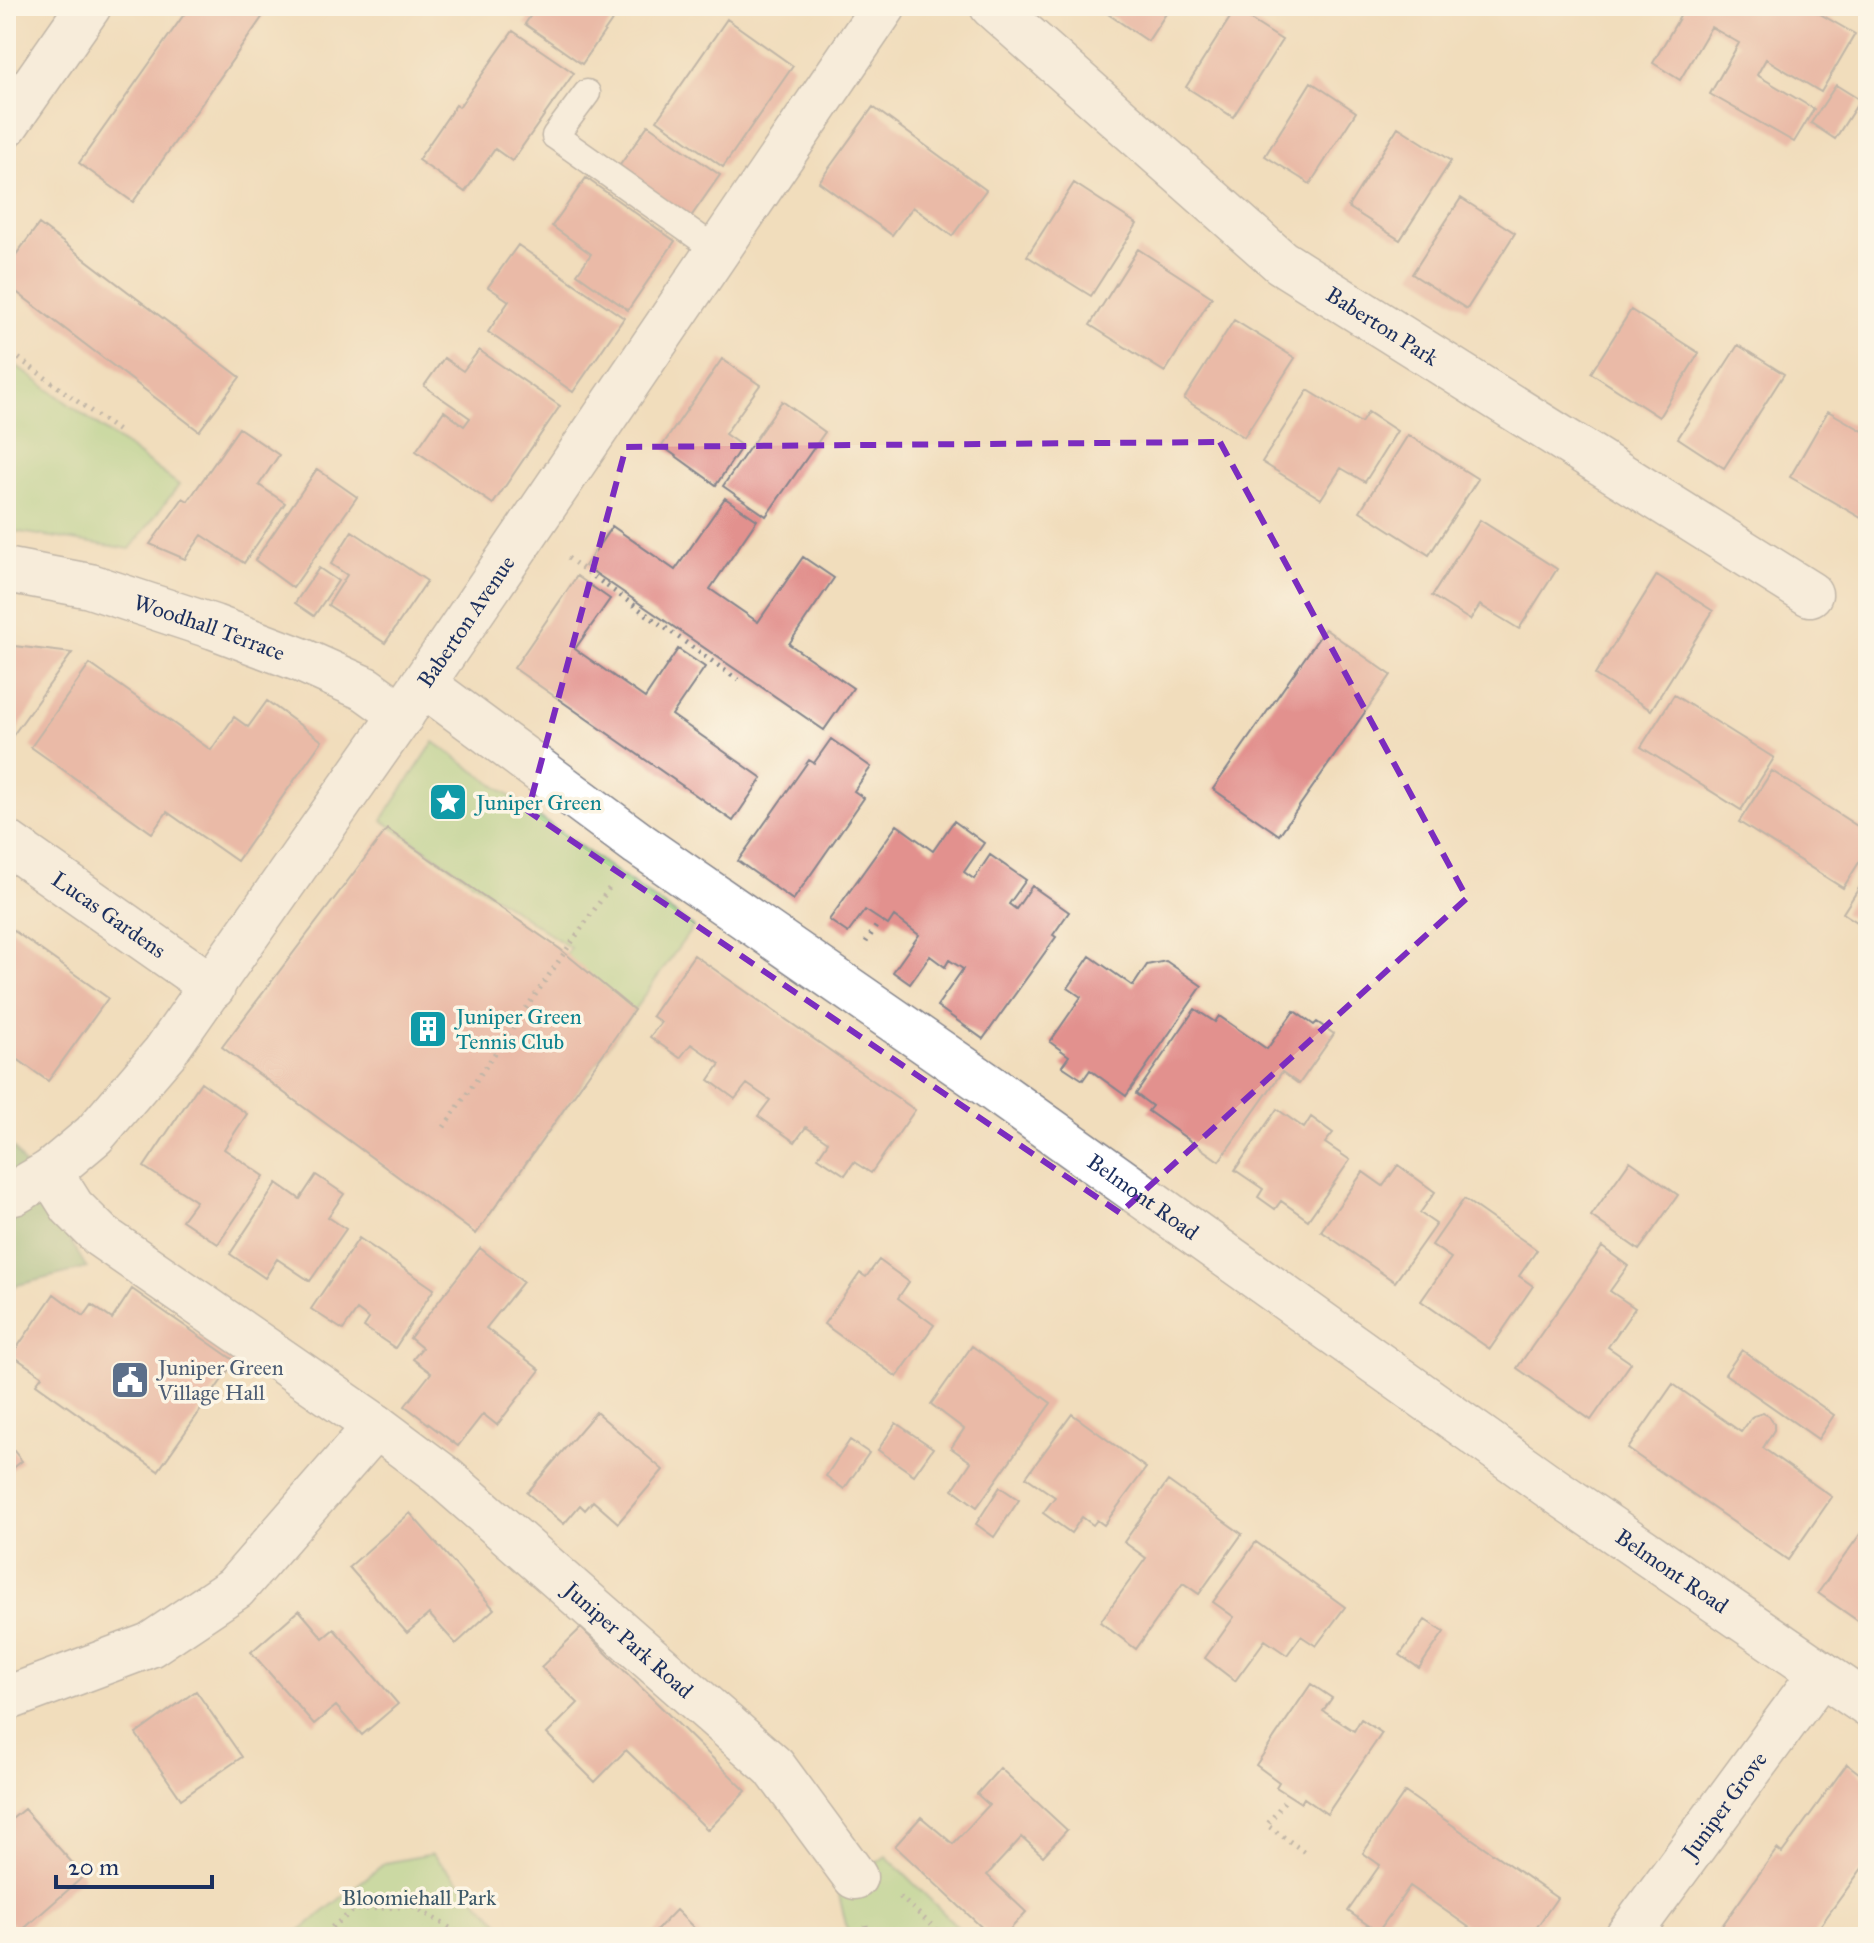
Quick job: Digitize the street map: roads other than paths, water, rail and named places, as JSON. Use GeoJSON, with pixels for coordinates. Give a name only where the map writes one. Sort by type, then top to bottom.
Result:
{"type":"FeatureCollection","features":[{"type":"Feature","properties":{"kind":"street"},"geometry":{"type":"LineString","coordinates":[[6,125],[89,6]]}},
{"type":"Feature","properties":{"kind":"street","name":"Baberton Avenue"},"geometry":{"type":"LineString","coordinates":[[6,1195],[50,1172],[94,1135],[165,1052],[213,987],[884,6]]}},
{"type":"Feature","properties":{"kind":"street","name":"Baberton Park"},"geometry":{"type":"LineString","coordinates":[[992,6],[1281,262],[1810,594]]}},
{"type":"Feature","properties":{"kind":"street","name":"Woodhall Terrace"},"geometry":{"type":"LineString","coordinates":[[6,570],[90,586],[214,627],[366,689],[412,699]]}},
{"type":"Feature","properties":{"kind":"street","name":"Belmont Road"},"geometry":{"type":"LineString","coordinates":[[412,699],[639,844],[986,1084],[1553,1489],[1868,1705]]}},
{"type":"Feature","properties":{"kind":"street","name":"Lucas Gardens"},"geometry":{"type":"LineString","coordinates":[[6,842],[213,987]]}},
{"type":"Feature","properties":{"kind":"street","name":"Juniper Park Road"},"geometry":{"type":"LineString","coordinates":[[50,1172],[72,1207],[101,1236],[376,1426],[440,1474],[774,1767],[855,1877]]}},
{"type":"Feature","properties":{"kind":"street"},"geometry":{"type":"LineString","coordinates":[[6,1699],[150,1645],[235,1588],[376,1426]]}},
{"type":"Feature","properties":{"kind":"street","name":"Juniper Grove"},"geometry":{"type":"LineString","coordinates":[[1627,1937],[1821,1673]]}},
{"type":"Feature","properties":{"kind":"lane"},"geometry":{"type":"LineString","coordinates":[[587,93],[555,136],[718,251]]}},
{"type":"Feature","properties":{"kind":"place","name":"Juniper Green"},"geometry":{"type":"Point","coordinates":[448,802]}},
{"type":"Feature","properties":{"kind":"place","name":"Juniper Green Tennis Club"},"geometry":{"type":"Point","coordinates":[428,1029]}},
{"type":"Feature","properties":{"kind":"place","name":"Juniper Green Village Hall"},"geometry":{"type":"Point","coordinates":[130,1380]}},
{"type":"Feature","properties":{"kind":"park label","name":"Bloomiehall Park"},"geometry":{"type":"Point","coordinates":[419,1897]}}]}
